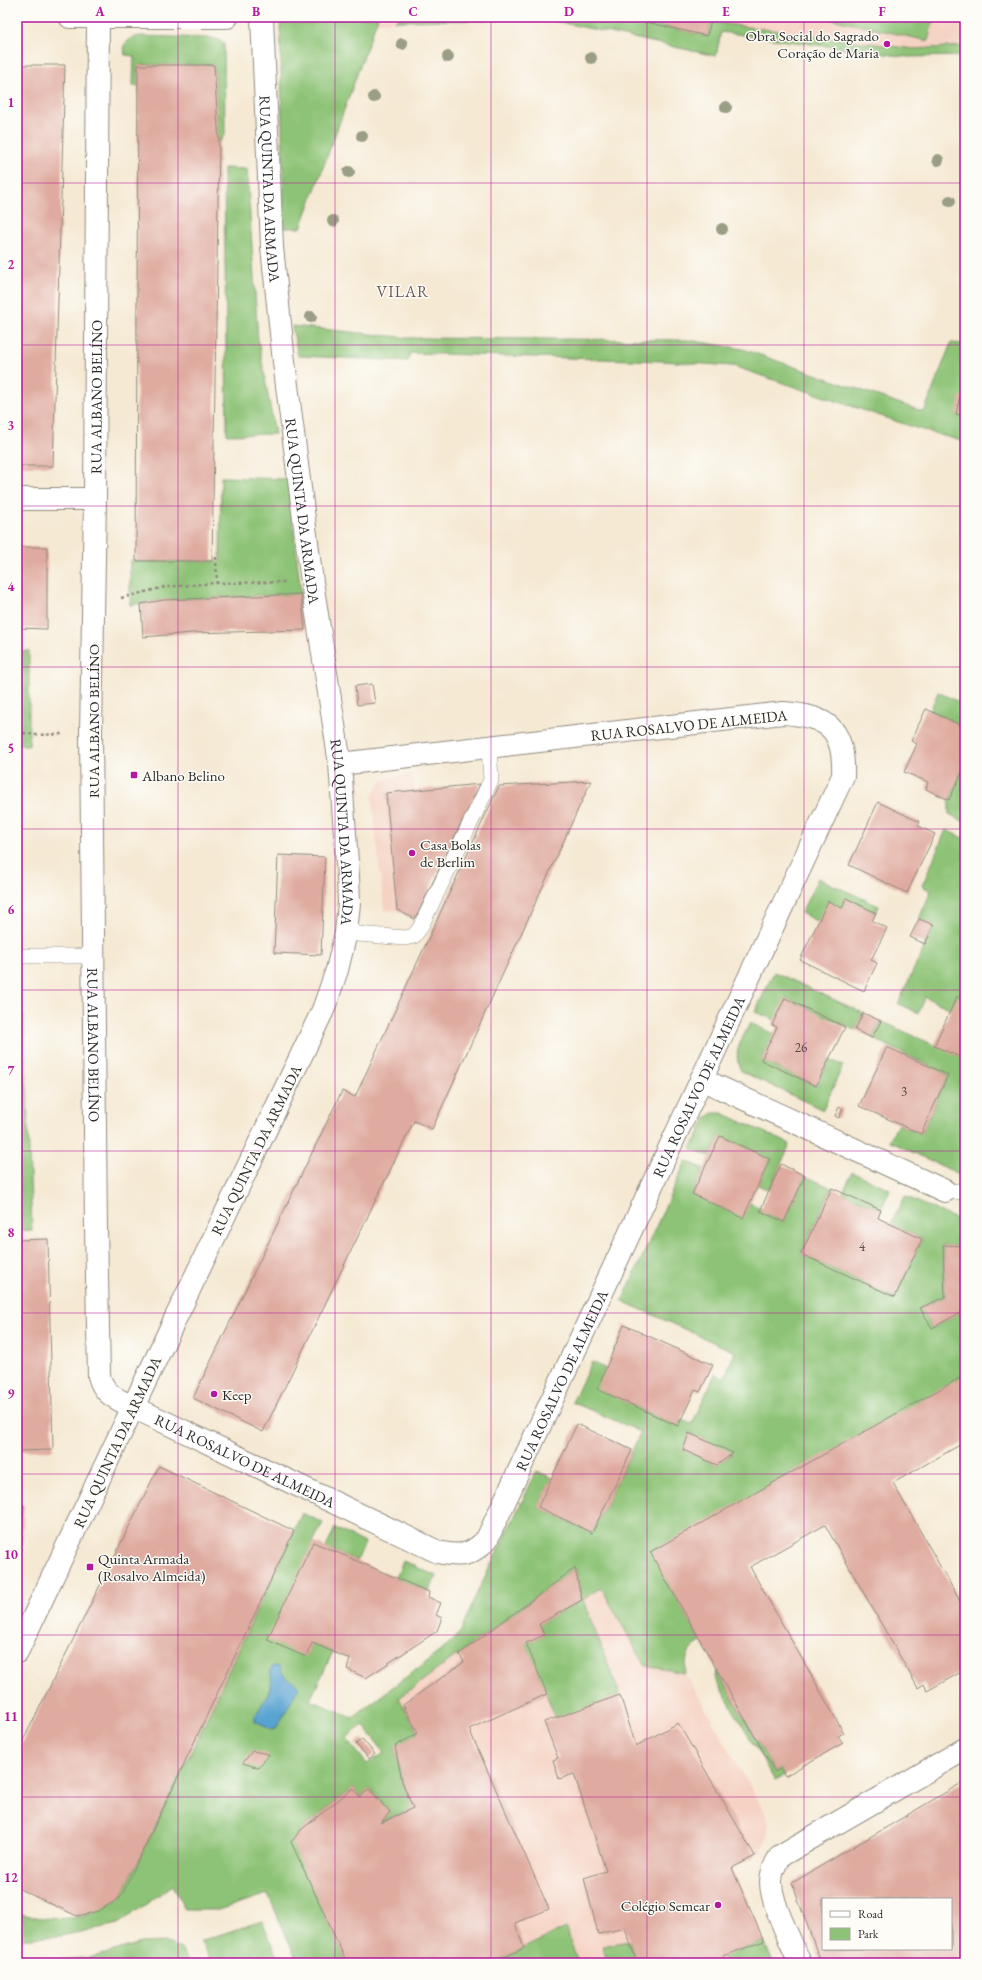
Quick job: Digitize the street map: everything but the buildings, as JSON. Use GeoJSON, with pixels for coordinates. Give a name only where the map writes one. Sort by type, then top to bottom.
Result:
{"type":"FeatureCollection","features":[{"type":"Feature","properties":{"kind":"street"},"geometry":{"type":"LineString","coordinates":[[70,17],[226,17]]}},
{"type":"Feature","properties":{"kind":"street","name":"RUA ALBANO BELÍNO"},"geometry":{"type":"LineString","coordinates":[[98,17],[92,734],[96,1228],[99,1376],[102,1386],[110,1395],[133,1407]]}},
{"type":"Feature","properties":{"kind":"street","name":"RUA QUINTA DA ARMADA"},"geometry":{"type":"LineString","coordinates":[[17,1652],[323,1010],[337,970],[346,933],[348,876],[340,764],[312,582],[284,362],[272,246],[262,17]]}},
{"type":"Feature","properties":{"kind":"street"},"geometry":{"type":"LineString","coordinates":[[17,498],[95,499]]}},
{"type":"Feature","properties":{"kind":"street","name":"RUA ROSALVO DE ALMEIDA"},"geometry":{"type":"LineString","coordinates":[[133,1407],[438,1552],[452,1555],[465,1555],[477,1549],[487,1539],[842,776],[843,757],[838,737],[824,721],[805,714],[783,713],[340,764]]}},
{"type":"Feature","properties":{"kind":"street"},"geometry":{"type":"LineString","coordinates":[[701,1079],[955,1192]]}},
{"type":"Feature","properties":{"kind":"street"},"geometry":{"type":"LineString","coordinates":[[800,1963],[772,1895],[771,1881],[773,1868],[780,1856],[965,1749]]}},
{"type":"Feature","properties":{"kind":"lane"},"geometry":{"type":"LineString","coordinates":[[346,933],[405,938],[414,936],[420,928],[491,780],[489,747]]}},
{"type":"Feature","properties":{"kind":"lane"},"geometry":{"type":"LineString","coordinates":[[17,956],[94,956]]}},
{"type":"Feature","properties":{"kind":"path"},"geometry":{"type":"LineString","coordinates":[[216,557],[217,583]]}},
{"type":"Feature","properties":{"kind":"path"},"geometry":{"type":"LineString","coordinates":[[94,605],[165,587],[217,583],[312,582]]}},
{"type":"Feature","properties":{"kind":"path"},"geometry":{"type":"LineString","coordinates":[[17,732],[37,735],[92,734]]}},
{"type":"Feature","properties":{"kind":"shaded area","name":"Obra Social do Sagrado Coração de Maria"},"geometry":{"type":"Polygon","coordinates":[[[280,17],[965,17],[965,56],[908,57],[721,32],[716,56],[546,19],[395,21],[281,27],[280,17]]]}},
{"type":"Feature","properties":{"kind":"shaded area","name":"Casa Bolas de Berlim"},"geometry":{"type":"Polygon","coordinates":[[[412,774],[414,790],[480,784],[415,919],[397,910],[384,911],[372,797],[376,788],[383,780],[412,774]]]}},
{"type":"Feature","properties":{"kind":"shaded area"},"geometry":{"type":"Polygon","coordinates":[[[575,1568],[582,1600],[601,1587],[645,1666],[685,1673],[762,1807],[769,1821],[768,1832],[762,1851],[732,1868],[773,1963],[578,1963],[566,1928],[492,1963],[347,1963],[292,1832],[367,1764],[418,1733],[399,1698],[575,1568]]]}},
{"type":"Feature","properties":{"kind":"green space"},"geometry":{"type":"Polygon","coordinates":[[[280,17],[378,17],[301,228],[284,228],[280,17]]]}},
{"type":"Feature","properties":{"kind":"green space"},"geometry":{"type":"Polygon","coordinates":[[[400,17],[621,17],[707,36],[711,22],[913,49],[965,46],[965,56],[908,57],[721,32],[716,56],[546,19],[395,21],[400,17]]]}},
{"type":"Feature","properties":{"kind":"green space"},"geometry":{"type":"Polygon","coordinates":[[[822,17],[934,17],[928,41],[822,17]]]}},
{"type":"Feature","properties":{"kind":"green space"},"geometry":{"type":"Polygon","coordinates":[[[140,36],[211,38],[220,40],[224,43],[225,134],[219,143],[214,65],[138,65],[138,87],[133,86],[134,56],[125,55],[124,45],[131,38],[140,36]]]}},
{"type":"Feature","properties":{"kind":"green space"},"geometry":{"type":"Polygon","coordinates":[[[224,168],[247,169],[258,339],[275,434],[227,435],[224,168]]]}},
{"type":"Feature","properties":{"kind":"green space"},"geometry":{"type":"Polygon","coordinates":[[[292,326],[410,338],[688,340],[743,349],[924,412],[951,343],[965,344],[965,442],[916,428],[733,366],[663,361],[410,353],[408,361],[298,356],[292,326]]]}},
{"type":"Feature","properties":{"kind":"green space"},"geometry":{"type":"Polygon","coordinates":[[[221,477],[288,479],[301,594],[164,600],[130,605],[130,561],[220,561],[221,477]]]}},
{"type":"Feature","properties":{"kind":"green space"},"geometry":{"type":"Polygon","coordinates":[[[17,651],[29,651],[29,745],[17,745],[17,651]]]}},
{"type":"Feature","properties":{"kind":"green space"},"geometry":{"type":"Polygon","coordinates":[[[938,692],[965,705],[965,727],[930,711],[938,692]]]}},
{"type":"Feature","properties":{"kind":"green space"},"geometry":{"type":"Polygon","coordinates":[[[965,766],[965,822],[949,814],[949,800],[965,766]]]}},
{"type":"Feature","properties":{"kind":"green space"},"geometry":{"type":"Polygon","coordinates":[[[946,830],[965,839],[965,1000],[957,996],[951,1009],[925,997],[919,1013],[898,1004],[934,925],[919,919],[931,891],[922,886],[946,830]]]}},
{"type":"Feature","properties":{"kind":"green space"},"geometry":{"type":"Polygon","coordinates":[[[818,878],[879,906],[876,913],[846,898],[842,908],[818,922],[801,913],[818,878]]]}},
{"type":"Feature","properties":{"kind":"green space"},"geometry":{"type":"Polygon","coordinates":[[[774,972],[863,1013],[855,1030],[786,998],[775,1020],[755,1012],[774,972]]]}},
{"type":"Feature","properties":{"kind":"green space"},"geometry":{"type":"Polygon","coordinates":[[[17,1015],[24,1015],[32,1230],[17,1231],[17,1015]]]}},
{"type":"Feature","properties":{"kind":"green space"},"geometry":{"type":"Polygon","coordinates":[[[881,1021],[965,1059],[965,1177],[889,1141],[898,1124],[921,1134],[948,1075],[872,1038],[881,1021]]]}},
{"type":"Feature","properties":{"kind":"green space"},"geometry":{"type":"Polygon","coordinates":[[[750,1023],[774,1034],[761,1060],[816,1086],[829,1060],[843,1065],[823,1110],[741,1071],[737,1058],[738,1052],[741,1041],[750,1023]]]}},
{"type":"Feature","properties":{"kind":"green space"},"geometry":{"type":"Polygon","coordinates":[[[713,1113],[722,1113],[790,1144],[769,1190],[758,1185],[770,1159],[720,1136],[710,1156],[691,1149],[706,1118],[713,1113]]]}},
{"type":"Feature","properties":{"kind":"green space"},"geometry":{"type":"Polygon","coordinates":[[[686,1161],[704,1169],[692,1194],[743,1217],[750,1203],[761,1208],[760,1211],[784,1222],[805,1176],[832,1188],[801,1254],[895,1297],[922,1239],[891,1224],[905,1196],[965,1223],[965,1246],[943,1245],[945,1297],[920,1308],[932,1328],[965,1310],[965,1375],[657,1563],[701,1642],[692,1648],[688,1654],[685,1673],[645,1666],[601,1587],[583,1600],[620,1695],[556,1719],[526,1643],[544,1635],[539,1624],[582,1600],[575,1568],[399,1698],[418,1733],[395,1747],[402,1781],[413,1808],[380,1823],[390,1812],[370,1789],[360,1797],[353,1788],[301,1830],[292,1842],[347,1963],[298,1963],[268,1894],[218,1910],[185,1910],[173,1885],[118,1924],[61,1936],[17,1939],[17,1912],[36,1917],[70,1918],[91,1914],[106,1907],[121,1897],[193,1748],[302,1513],[323,1523],[313,1542],[306,1656],[312,1643],[333,1652],[310,1700],[353,1717],[447,1646],[461,1631],[476,1595],[537,1471],[552,1478],[538,1507],[592,1533],[641,1432],[572,1402],[592,1362],[606,1369],[598,1389],[678,1426],[681,1420],[692,1424],[715,1374],[724,1378],[735,1352],[622,1301],[686,1161]],[[690,1433],[683,1450],[717,1465],[732,1454],[690,1433]],[[363,1725],[346,1738],[367,1764],[385,1753],[363,1725]]]}},
{"type":"Feature","properties":{"kind":"green space"},"geometry":{"type":"Polygon","coordinates":[[[852,1172],[890,1189],[881,1210],[843,1193],[852,1172]]]}},
{"type":"Feature","properties":{"kind":"green space"},"geometry":{"type":"Polygon","coordinates":[[[335,1528],[365,1543],[357,1561],[326,1548],[335,1528]]]}},
{"type":"Feature","properties":{"kind":"green space"},"geometry":{"type":"Polygon","coordinates":[[[403,1561],[436,1576],[429,1592],[396,1578],[403,1561]]]}},
{"type":"Feature","properties":{"kind":"green space"},"geometry":{"type":"Polygon","coordinates":[[[717,1671],[775,1772],[781,1769],[785,1776],[775,1781],[718,1684],[716,1677],[717,1671]]]}},
{"type":"Feature","properties":{"kind":"green space"},"geometry":{"type":"Polygon","coordinates":[[[262,1921],[281,1963],[212,1963],[200,1941],[262,1921]]]}},
{"type":"Feature","properties":{"kind":"green space"},"geometry":{"type":"Polygon","coordinates":[[[566,1928],[578,1963],[492,1963],[566,1928]]]}},
{"type":"Feature","properties":{"kind":"green space"},"geometry":{"type":"Polygon","coordinates":[[[629,1941],[637,1963],[608,1963],[602,1946],[629,1941]]]}},
{"type":"Feature","properties":{"kind":"green space"},"geometry":{"type":"Polygon","coordinates":[[[764,1941],[773,1963],[725,1963],[723,1956],[764,1941]]]}},
{"type":"Feature","properties":{"kind":"green space"},"geometry":{"type":"Polygon","coordinates":[[[165,1942],[181,1949],[189,1963],[17,1963],[94,1957],[141,1943],[165,1942]]]}},
{"type":"Feature","properties":{"kind":"water"},"geometry":{"type":"Polygon","coordinates":[[[272,1667],[280,1667],[285,1677],[299,1687],[277,1727],[272,1729],[255,1721],[255,1716],[270,1689],[270,1671],[272,1667]]]}},
{"type":"Feature","properties":{"kind":"place","name":"Obra Social do Sagrado Coração de Maria"},"geometry":{"type":"Point","coordinates":[887,44]}},
{"type":"Feature","properties":{"kind":"place","name":"Albano Belino"},"geometry":{"type":"Point","coordinates":[134,775]}},
{"type":"Feature","properties":{"kind":"place","name":"Casa Bolas de Berlim"},"geometry":{"type":"Point","coordinates":[412,853]}},
{"type":"Feature","properties":{"kind":"place","name":"Keep"},"geometry":{"type":"Point","coordinates":[214,1394]}},
{"type":"Feature","properties":{"kind":"place","name":"Quinta Armada (Rosalvo Almeida)"},"geometry":{"type":"Point","coordinates":[90,1567]}},
{"type":"Feature","properties":{"kind":"place","name":"Colégio Semear"},"geometry":{"type":"Point","coordinates":[718,1905]}},
{"type":"Feature","properties":{"kind":"district","name":"VILAR"},"geometry":{"type":"Point","coordinates":[403,291]}}]}
